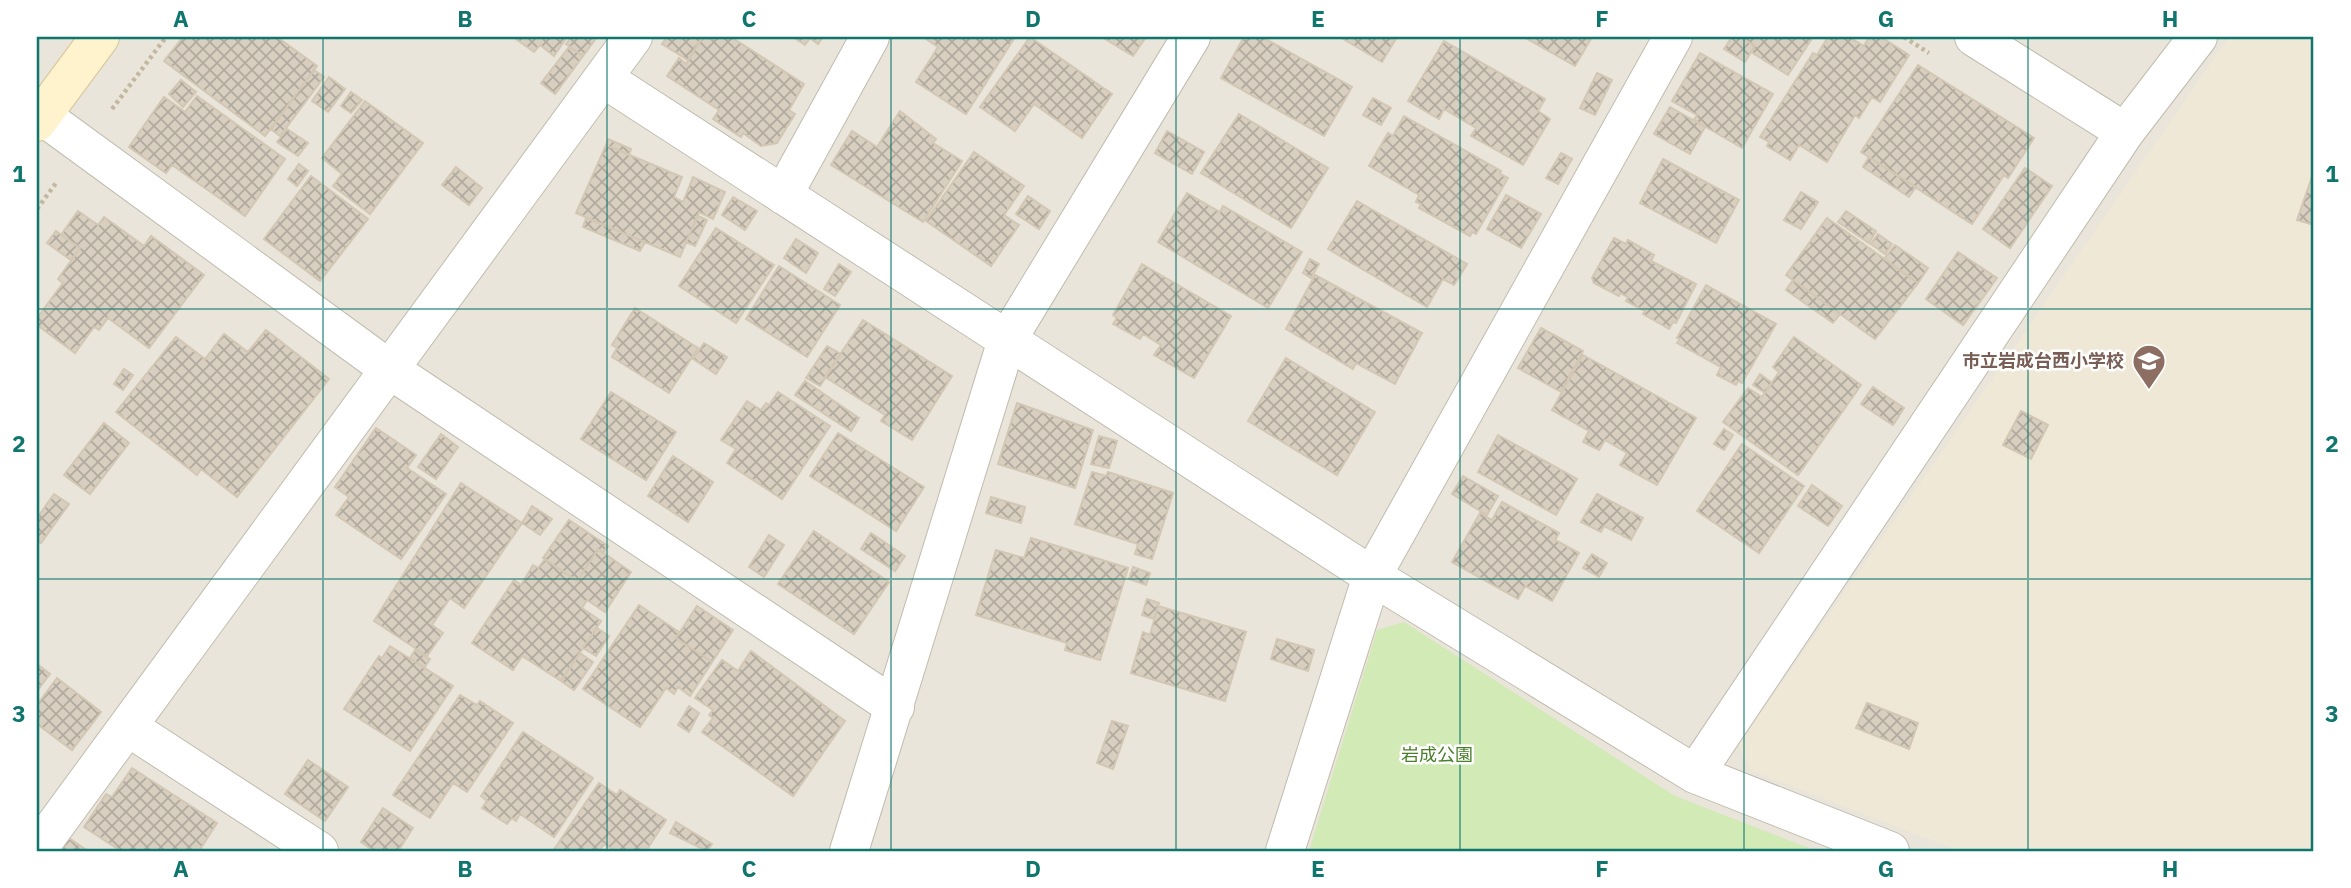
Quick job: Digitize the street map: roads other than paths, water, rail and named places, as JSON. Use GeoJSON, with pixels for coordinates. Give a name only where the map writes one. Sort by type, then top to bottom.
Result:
{"type":"FeatureCollection","features":[{"type":"Feature","properties":{"kind":"street"},"geometry":{"type":"LineString","coordinates":[[100,37],[38,117],[389,369],[895,707]]}},
{"type":"Feature","properties":{"kind":"street"},"geometry":{"type":"LineString","coordinates":[[37,850],[633,37]]}},
{"type":"Feature","properties":{"kind":"street"},"geometry":{"type":"LineString","coordinates":[[783,195],[870,37]]}},
{"type":"Feature","properties":{"kind":"street"},"geometry":{"type":"LineString","coordinates":[[849,851],[1007,340],[1191,37]]}},
{"type":"Feature","properties":{"kind":"street"},"geometry":{"type":"LineString","coordinates":[[1285,851],[1372,576],[1673,37]]}},
{"type":"Feature","properties":{"kind":"street"},"geometry":{"type":"LineString","coordinates":[[1974,37],[2125,132]]}},
{"type":"Feature","properties":{"kind":"street"},"geometry":{"type":"LineString","coordinates":[[1695,774],[2125,132],[2198,37]]}},
{"type":"Feature","properties":{"kind":"street"},"geometry":{"type":"LineString","coordinates":[[603,78],[1372,576],[1695,774],[1890,851]]}},
{"type":"Feature","properties":{"kind":"street"},"geometry":{"type":"LineString","coordinates":[[128,727],[319,851]]}},
{"type":"Feature","properties":{"kind":"place","name":"市立岩成台西小学校"},"geometry":{"type":"Point","coordinates":[2149,391]}},
{"type":"Feature","properties":{"kind":"park label","name":"岩成公園"},"geometry":{"type":"Point","coordinates":[1437,755]}}]}
